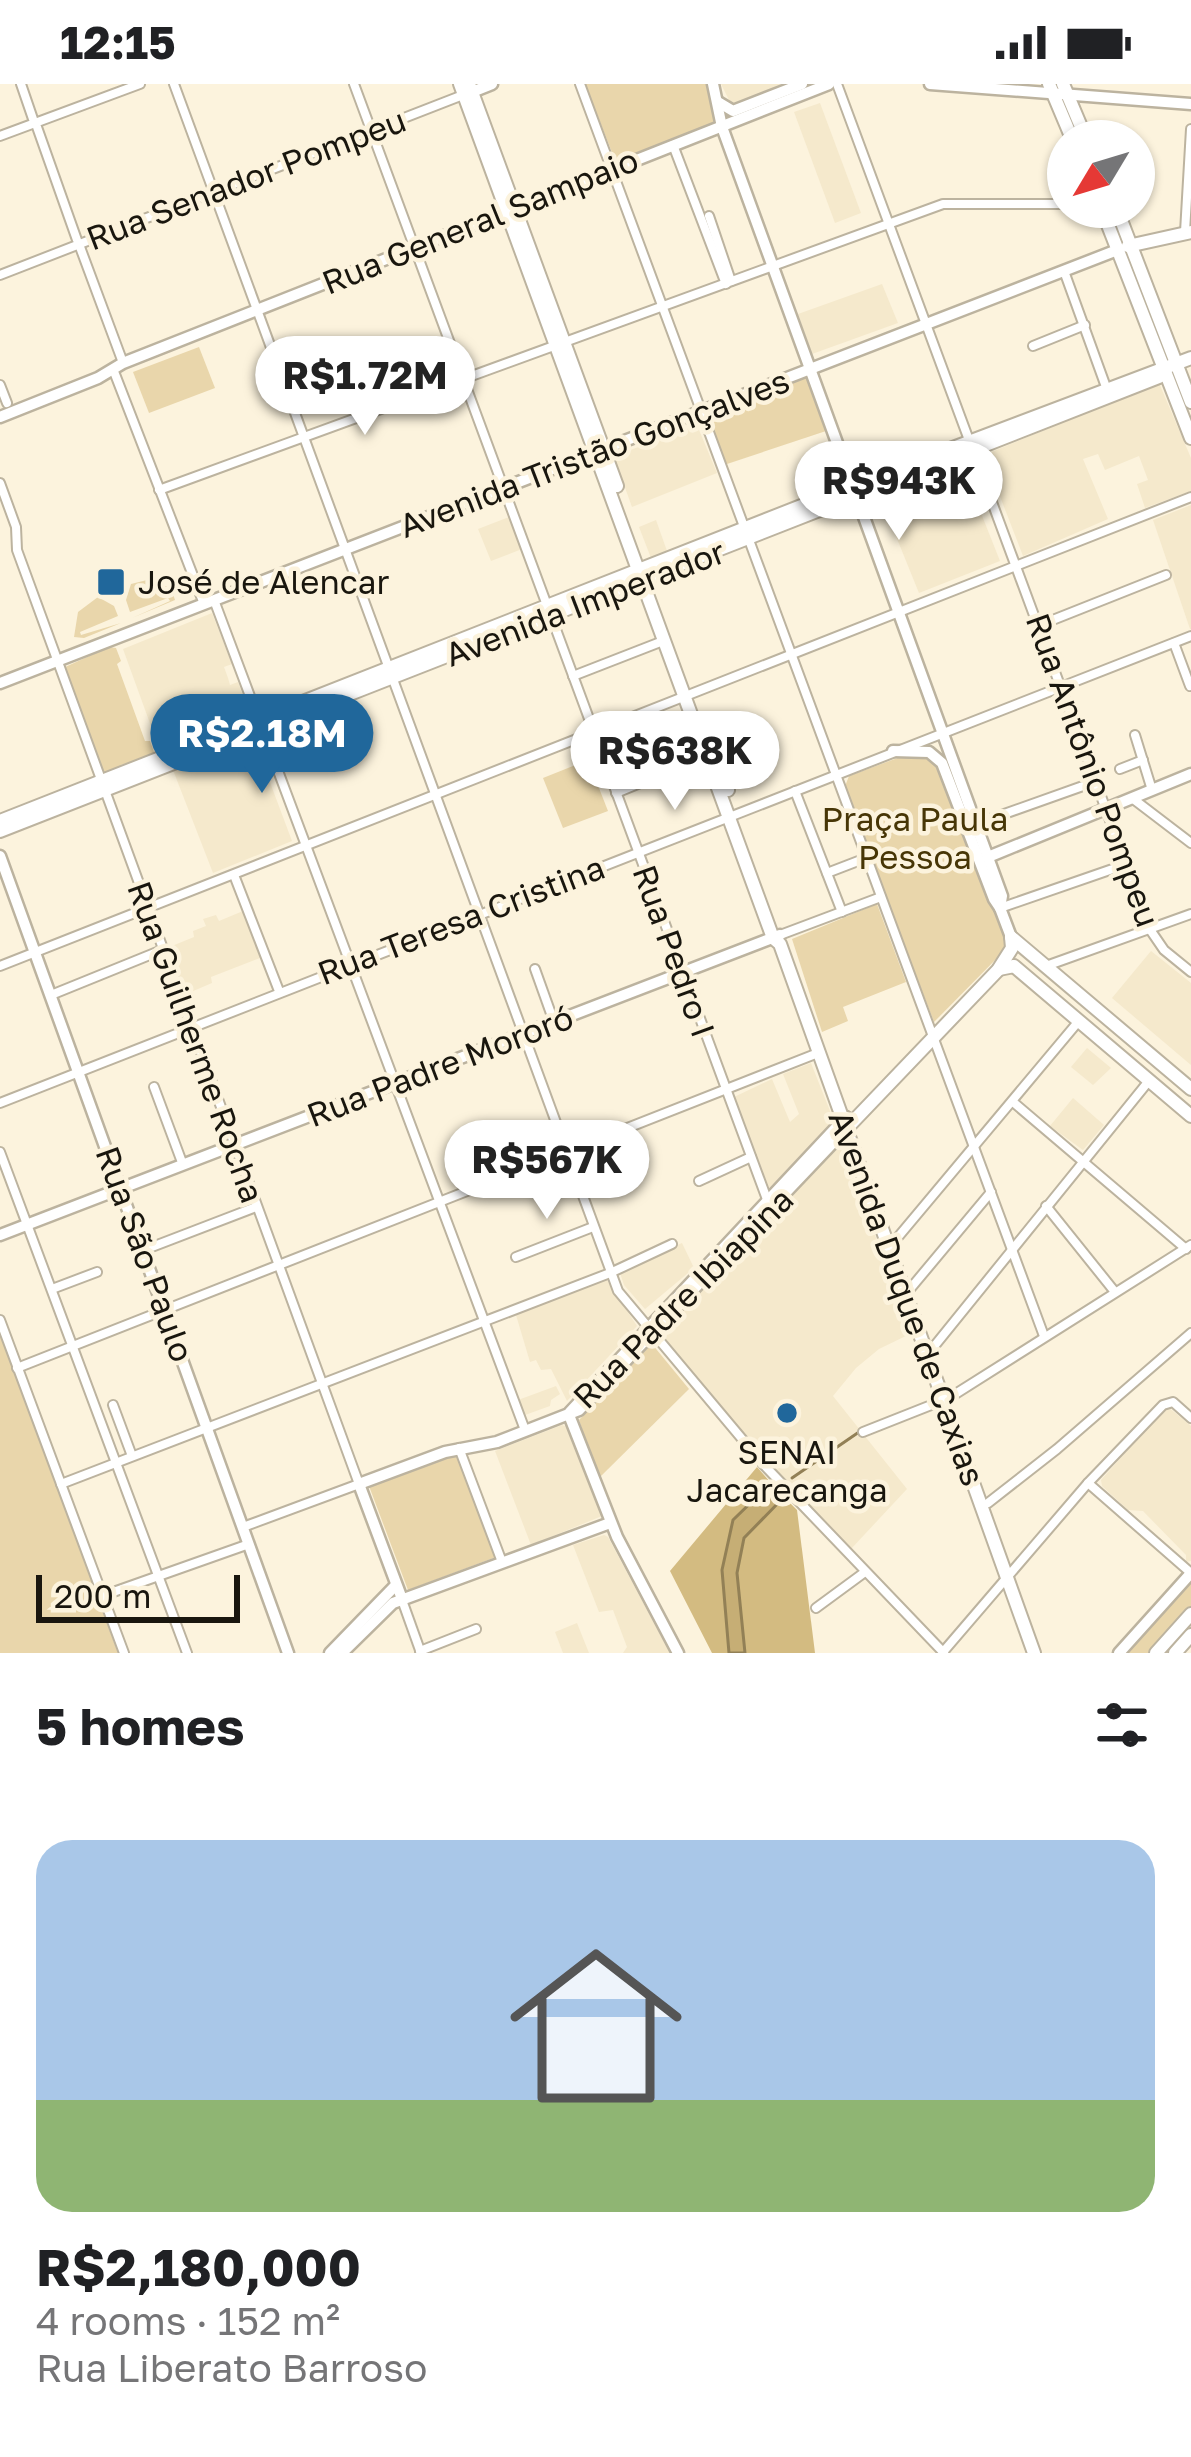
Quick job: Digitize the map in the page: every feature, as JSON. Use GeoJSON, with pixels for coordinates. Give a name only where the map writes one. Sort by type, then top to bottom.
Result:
{"type":"FeatureCollection","features":[{"type":"Feature","properties":{"kind":"main road","name":"Avenida Duque de Caxias"},"geometry":{"type":"LineString","coordinates":[[466,89],[1038,1653]]}},
{"type":"Feature","properties":{"kind":"main road"},"geometry":{"type":"LineString","coordinates":[[1058,89],[1066,120]]}},
{"type":"Feature","properties":{"kind":"main road"},"geometry":{"type":"LineString","coordinates":[[1058,89],[1075,120]]}},
{"type":"Feature","properties":{"kind":"main road"},"geometry":{"type":"LineString","coordinates":[[1114,228],[1191,402]]}},
{"type":"Feature","properties":{"kind":"main road"},"geometry":{"type":"LineString","coordinates":[[1121,228],[1126,246]]}},
{"type":"Feature","properties":{"kind":"main road","name":"Avenida Tristão Gonçalves"},"geometry":{"type":"LineString","coordinates":[[1126,246],[1188,232]]}},
{"type":"Feature","properties":{"kind":"main road"},"geometry":{"type":"LineString","coordinates":[[1178,364],[1191,438]]}},
{"type":"Feature","properties":{"kind":"main road","name":"Avenida Imperador"},"geometry":{"type":"LineString","coordinates":[[972,445],[1106,387],[1178,364]]}},
{"type":"Feature","properties":{"kind":"main road","name":"Avenida Imperador"},"geometry":{"type":"LineString","coordinates":[[0,831],[103,786],[972,445],[1160,377],[1178,364]]}},
{"type":"Feature","properties":{"kind":"main road","name":"Avenida Duque de Caxias"},"geometry":{"type":"LineString","coordinates":[[644,574],[706,757],[732,814]]}},
{"type":"Feature","properties":{"kind":"main road","name":"Avenida Imperador"},"geometry":{"type":"LineString","coordinates":[[0,821],[103,786]]}},
{"type":"Feature","properties":{"kind":"main road"},"geometry":{"type":"LineString","coordinates":[[1011,937],[1191,1089]]}},
{"type":"Feature","properties":{"kind":"main road","name":"Rua Padre Ibiapina"},"geometry":{"type":"LineString","coordinates":[[846,1124],[998,970],[1012,948],[1011,937]]}},
{"type":"Feature","properties":{"kind":"main road"},"geometry":{"type":"LineString","coordinates":[[998,970],[1014,965],[1191,1116]]}},
{"type":"Feature","properties":{"kind":"main road","name":"Avenida Duque de Caxias"},"geometry":{"type":"LineString","coordinates":[[846,1124],[910,1289],[912,1307],[932,1348],[1009,1573]]}},
{"type":"Feature","properties":{"kind":"main road"},"geometry":{"type":"LineString","coordinates":[[1156,1653],[1191,1614]]}},
{"type":"Feature","properties":{"kind":"main road"},"geometry":{"type":"LineString","coordinates":[[1175,1653],[1191,1635]]}},
{"type":"Feature","properties":{"kind":"street"},"geometry":{"type":"LineString","coordinates":[[21,84],[159,490],[259,725],[526,1431]]}},
{"type":"Feature","properties":{"kind":"street"},"geometry":{"type":"LineString","coordinates":[[0,136],[140,84]]}},
{"type":"Feature","properties":{"kind":"street"},"geometry":{"type":"LineString","coordinates":[[174,84],[618,1291],[763,1464],[863,1574],[943,1652],[1088,1483],[1161,1408],[1172,1402],[1191,1418]]}},
{"type":"Feature","properties":{"kind":"street","name":"Rua Pedro I"},"geometry":{"type":"LineString","coordinates":[[354,84],[770,1206]]}},
{"type":"Feature","properties":{"kind":"street","name":"Rua Senador Pompeu"},"geometry":{"type":"LineString","coordinates":[[0,275],[371,131],[466,89],[492,84]]}},
{"type":"Feature","properties":{"kind":"street"},"geometry":{"type":"LineString","coordinates":[[580,84],[1043,1336]]}},
{"type":"Feature","properties":{"kind":"street"},"geometry":{"type":"LineString","coordinates":[[713,84],[722,127],[1002,896],[1000,908]]}},
{"type":"Feature","properties":{"kind":"street"},"geometry":{"type":"LineString","coordinates":[[718,102],[733,111],[802,84]]}},
{"type":"Feature","properties":{"kind":"street","name":"Rua General Sampaio"},"geometry":{"type":"LineString","coordinates":[[0,417],[98,379],[117,364],[833,84]]}},
{"type":"Feature","properties":{"kind":"street","name":"Rua Antônio Pompeu"},"geometry":{"type":"LineString","coordinates":[[833,84],[890,223],[1151,932],[1191,972]]}},
{"type":"Feature","properties":{"kind":"street"},"geometry":{"type":"LineString","coordinates":[[935,84],[1058,89],[1191,104]]}},
{"type":"Feature","properties":{"kind":"street"},"geometry":{"type":"LineString","coordinates":[[1188,232],[1191,129]]}},
{"type":"Feature","properties":{"kind":"street"},"geometry":{"type":"LineString","coordinates":[[673,146],[728,282]]}},
{"type":"Feature","properties":{"kind":"street"},"geometry":{"type":"LineString","coordinates":[[159,490],[955,202],[1047,204]]}},
{"type":"Feature","properties":{"kind":"street"},"geometry":{"type":"LineString","coordinates":[[709,216],[728,282]]}},
{"type":"Feature","properties":{"kind":"street","name":"Avenida Tristão Gonçalves"},"geometry":{"type":"LineString","coordinates":[[0,683],[1126,246]]}},
{"type":"Feature","properties":{"kind":"street"},"geometry":{"type":"LineString","coordinates":[[1064,271],[1106,387]]}},
{"type":"Feature","properties":{"kind":"street"},"geometry":{"type":"LineString","coordinates":[[1033,346],[1085,326]]}},
{"type":"Feature","properties":{"kind":"street"},"geometry":{"type":"LineString","coordinates":[[0,385],[7,403]]}},
{"type":"Feature","properties":{"kind":"street","name":"Rua Guilherme Rocha"},"geometry":{"type":"LineString","coordinates":[[0,483],[16,527],[11,543],[402,1599]]}},
{"type":"Feature","properties":{"kind":"street"},"geometry":{"type":"LineString","coordinates":[[0,967],[1191,497]]}},
{"type":"Feature","properties":{"kind":"street"},"geometry":{"type":"LineString","coordinates":[[1040,625],[1166,575]]}},
{"type":"Feature","properties":{"kind":"street","name":"Rua Teresa Cristina"},"geometry":{"type":"LineString","coordinates":[[0,1103],[1191,636]]}},
{"type":"Feature","properties":{"kind":"street"},"geometry":{"type":"LineString","coordinates":[[573,676],[664,640]]}},
{"type":"Feature","properties":{"kind":"street"},"geometry":{"type":"LineString","coordinates":[[1174,643],[1190,686]]}},
{"type":"Feature","properties":{"kind":"street"},"geometry":{"type":"LineString","coordinates":[[1135,735],[1152,790]]}},
{"type":"Feature","properties":{"kind":"street"},"geometry":{"type":"LineString","coordinates":[[893,751],[929,752],[942,764],[1011,937]]}},
{"type":"Feature","properties":{"kind":"street"},"geometry":{"type":"LineString","coordinates":[[616,793],[706,757]]}},
{"type":"Feature","properties":{"kind":"street"},"geometry":{"type":"LineString","coordinates":[[1120,769],[1143,760]]}},
{"type":"Feature","properties":{"kind":"street"},"geometry":{"type":"LineString","coordinates":[[988,856],[1191,774]]}},
{"type":"Feature","properties":{"kind":"street"},"geometry":{"type":"LineString","coordinates":[[976,824],[1097,781]]}},
{"type":"Feature","properties":{"kind":"street"},"geometry":{"type":"LineString","coordinates":[[795,790],[842,912]]}},
{"type":"Feature","properties":{"kind":"street"},"geometry":{"type":"LineString","coordinates":[[1132,798],[1191,843]]}},
{"type":"Feature","properties":{"kind":"street","name":"Rua São Paulo"},"geometry":{"type":"LineString","coordinates":[[0,856],[288,1653]]}},
{"type":"Feature","properties":{"kind":"street"},"geometry":{"type":"LineString","coordinates":[[827,873],[866,858]]}},
{"type":"Feature","properties":{"kind":"street"},"geometry":{"type":"LineString","coordinates":[[1000,908],[1127,865]]}},
{"type":"Feature","properties":{"kind":"street"},"geometry":{"type":"LineString","coordinates":[[234,874],[279,991]]}},
{"type":"Feature","properties":{"kind":"street","name":"Rua Padre Mororó"},"geometry":{"type":"LineString","coordinates":[[0,1235],[181,1161],[234,1146],[881,898]]}},
{"type":"Feature","properties":{"kind":"street"},"geometry":{"type":"LineString","coordinates":[[1046,966],[1191,914]]}},
{"type":"Feature","properties":{"kind":"street"},"geometry":{"type":"LineString","coordinates":[[51,995],[162,950]]}},
{"type":"Feature","properties":{"kind":"street"},"geometry":{"type":"LineString","coordinates":[[536,969],[554,1022]]}},
{"type":"Feature","properties":{"kind":"street"},"geometry":{"type":"LineString","coordinates":[[893,1243],[1079,1021]]}},
{"type":"Feature","properties":{"kind":"street"},"geometry":{"type":"LineString","coordinates":[[17,1367],[819,1052]]}},
{"type":"Feature","properties":{"kind":"street"},"geometry":{"type":"LineString","coordinates":[[932,1348],[1149,1081]]}},
{"type":"Feature","properties":{"kind":"street"},"geometry":{"type":"LineString","coordinates":[[154,1088],[181,1161]]}},
{"type":"Feature","properties":{"kind":"street"},"geometry":{"type":"LineString","coordinates":[[863,1432],[946,1399],[1188,1247],[1012,1102]]}},
{"type":"Feature","properties":{"kind":"street","name":"Rua Padre Ibiapina"},"geometry":{"type":"LineString","coordinates":[[568,1415],[579,1410],[846,1124]]}},
{"type":"Feature","properties":{"kind":"street"},"geometry":{"type":"LineString","coordinates":[[0,1153],[187,1653]]}},
{"type":"Feature","properties":{"kind":"street"},"geometry":{"type":"LineString","coordinates":[[699,1180],[751,1157]]}},
{"type":"Feature","properties":{"kind":"street"},"geometry":{"type":"LineString","coordinates":[[910,1289],[991,1192]]}},
{"type":"Feature","properties":{"kind":"street"},"geometry":{"type":"LineString","coordinates":[[1046,1206],[1115,1292]]}},
{"type":"Feature","properties":{"kind":"street"},"geometry":{"type":"LineString","coordinates":[[144,1250],[256,1207]]}},
{"type":"Feature","properties":{"kind":"street"},"geometry":{"type":"LineString","coordinates":[[516,1257],[593,1227]]}},
{"type":"Feature","properties":{"kind":"street"},"geometry":{"type":"LineString","coordinates":[[61,1484],[610,1273],[672,1244]]}},
{"type":"Feature","properties":{"kind":"street"},"geometry":{"type":"LineString","coordinates":[[52,1289],[97,1272]]}},
{"type":"Feature","properties":{"kind":"street"},"geometry":{"type":"LineString","coordinates":[[0,1320],[124,1653]]}},
{"type":"Feature","properties":{"kind":"street"},"geometry":{"type":"LineString","coordinates":[[988,1503],[1191,1333]]}},
{"type":"Feature","properties":{"kind":"street"},"geometry":{"type":"LineString","coordinates":[[113,1405],[132,1456]]}},
{"type":"Feature","properties":{"kind":"street"},"geometry":{"type":"LineString","coordinates":[[243,1527],[459,1448],[497,1442],[568,1415],[610,1523],[678,1653]]}},
{"type":"Feature","properties":{"kind":"street"},"geometry":{"type":"LineString","coordinates":[[459,1448],[502,1564]]}},
{"type":"Feature","properties":{"kind":"street"},"geometry":{"type":"LineString","coordinates":[[1088,1483],[1191,1573],[1119,1653]]}},
{"type":"Feature","properties":{"kind":"street"},"geometry":{"type":"LineString","coordinates":[[342,1653],[390,1604],[610,1523]]}},
{"type":"Feature","properties":{"kind":"street"},"geometry":{"type":"LineString","coordinates":[[102,1596],[250,1544]]}},
{"type":"Feature","properties":{"kind":"street"},"geometry":{"type":"LineString","coordinates":[[816,1608],[863,1574]]}},
{"type":"Feature","properties":{"kind":"street"},"geometry":{"type":"LineString","coordinates":[[330,1653],[396,1586]]}},
{"type":"Feature","properties":{"kind":"street"},"geometry":{"type":"LineString","coordinates":[[402,1599],[421,1652],[476,1629]]}},
{"type":"Feature","properties":{"kind":"shaded area"},"geometry":{"type":"Polygon","coordinates":[[[721,84],[793,84],[732,106],[721,84]]]}},
{"type":"Feature","properties":{"kind":"shaded area"},"geometry":{"type":"Polygon","coordinates":[[[820,103],[861,213],[835,223],[794,112],[820,103]]]}},
{"type":"Feature","properties":{"kind":"shaded area"},"geometry":{"type":"Polygon","coordinates":[[[882,284],[898,323],[812,354],[798,314],[882,284]]]}},
{"type":"Feature","properties":{"kind":"shaded area"},"geometry":{"type":"Polygon","coordinates":[[[1159,383],[1191,458],[1191,491],[1145,508],[1137,484],[1148,480],[1139,456],[1105,470],[1098,454],[1083,459],[1108,519],[1023,556],[984,455],[1159,383]]]}},
{"type":"Feature","properties":{"kind":"shaded area"},"geometry":{"type":"Polygon","coordinates":[[[697,425],[717,473],[632,507],[617,455],[697,425]]]}},
{"type":"Feature","properties":{"kind":"shaded area"},"geometry":{"type":"Polygon","coordinates":[[[960,460],[1000,561],[919,593],[878,492],[960,460]]]}},
{"type":"Feature","properties":{"kind":"shaded area"},"geometry":{"type":"Polygon","coordinates":[[[1191,505],[1191,629],[1190,629],[1153,520],[1191,505]]]}},
{"type":"Feature","properties":{"kind":"shaded area"},"geometry":{"type":"Polygon","coordinates":[[[509,517],[522,549],[491,561],[478,529],[509,517]]]}},
{"type":"Feature","properties":{"kind":"shaded area"},"geometry":{"type":"Polygon","coordinates":[[[656,520],[667,551],[651,558],[639,527],[656,520]]]}},
{"type":"Feature","properties":{"kind":"shaded area"},"geometry":{"type":"Polygon","coordinates":[[[212,613],[232,664],[224,667],[230,685],[238,682],[251,716],[160,751],[123,649],[212,613]]]}},
{"type":"Feature","properties":{"kind":"shaded area"},"geometry":{"type":"Polygon","coordinates":[[[253,737],[292,841],[213,873],[173,770],[253,737]]]}},
{"type":"Feature","properties":{"kind":"shaded area"},"geometry":{"type":"Polygon","coordinates":[[[243,911],[260,958],[211,977],[212,983],[184,995],[167,948],[194,937],[193,931],[206,926],[203,919],[216,915],[219,921],[243,911]]]}},
{"type":"Feature","properties":{"kind":"shaded area"},"geometry":{"type":"Polygon","coordinates":[[[1151,951],[1191,983],[1191,1065],[1112,998],[1151,951]]]}},
{"type":"Feature","properties":{"kind":"shaded area"},"geometry":{"type":"Polygon","coordinates":[[[1087,1048],[1111,1068],[1093,1085],[1071,1067],[1087,1048]]]}},
{"type":"Feature","properties":{"kind":"shaded area"},"geometry":{"type":"Polygon","coordinates":[[[811,1063],[834,1121],[769,1188],[734,1097],[772,1079],[790,1122],[799,1114],[783,1074],[811,1063]]]}},
{"type":"Feature","properties":{"kind":"shaded area"},"geometry":{"type":"Polygon","coordinates":[[[1073,1098],[1104,1125],[1083,1150],[1050,1126],[1073,1098]]]}},
{"type":"Feature","properties":{"kind":"shaded area"},"geometry":{"type":"Polygon","coordinates":[[[841,1145],[912,1333],[879,1349],[833,1396],[907,1489],[851,1549],[782,1478],[661,1334],[841,1145]]]}},
{"type":"Feature","properties":{"kind":"shaded area"},"geometry":{"type":"Polygon","coordinates":[[[682,1243],[694,1268],[645,1309],[624,1285],[619,1270],[682,1243]]]}},
{"type":"Feature","properties":{"kind":"shaded area"},"geometry":{"type":"Polygon","coordinates":[[[605,1277],[637,1326],[567,1401],[551,1369],[541,1370],[536,1360],[530,1362],[516,1315],[605,1277]]]}},
{"type":"Feature","properties":{"kind":"shaded area"},"geometry":{"type":"Polygon","coordinates":[[[556,1386],[560,1394],[550,1406],[525,1415],[518,1400],[556,1386]]]}},
{"type":"Feature","properties":{"kind":"shaded area"},"geometry":{"type":"Polygon","coordinates":[[[1167,1406],[1191,1426],[1191,1561],[1186,1562],[1186,1555],[1143,1511],[1128,1510],[1101,1480],[1167,1406]]]}},
{"type":"Feature","properties":{"kind":"shaded area"},"geometry":{"type":"Polygon","coordinates":[[[562,1425],[568,1427],[602,1516],[531,1545],[495,1451],[562,1425]]]}},
{"type":"Feature","properties":{"kind":"shaded area"},"geometry":{"type":"Polygon","coordinates":[[[757,1467],[771,1483],[733,1520],[722,1570],[729,1653],[712,1653],[670,1571],[757,1467]]]}},
{"type":"Feature","properties":{"kind":"shaded area"},"geometry":{"type":"Polygon","coordinates":[[[771,1483],[784,1497],[744,1538],[737,1573],[745,1653],[729,1653],[722,1570],[733,1520],[771,1483]]]}},
{"type":"Feature","properties":{"kind":"shaded area"},"geometry":{"type":"Polygon","coordinates":[[[784,1497],[797,1510],[815,1653],[745,1653],[737,1573],[745,1538],[784,1497]]]}},
{"type":"Feature","properties":{"kind":"shaded area"},"geometry":{"type":"Polygon","coordinates":[[[604,1535],[670,1653],[623,1653],[627,1647],[613,1610],[599,1612],[573,1545],[604,1535]]]}},
{"type":"Feature","properties":{"kind":"shaded area"},"geometry":{"type":"Polygon","coordinates":[[[577,1623],[589,1653],[563,1653],[555,1632],[577,1623]]]}},
{"type":"Feature","properties":{"kind":"green space"},"geometry":{"type":"Polygon","coordinates":[[[585,84],[709,84],[715,120],[708,127],[615,160],[585,84]]]}},
{"type":"Feature","properties":{"kind":"green space"},"geometry":{"type":"Polygon","coordinates":[[[199,347],[215,388],[149,413],[133,372],[199,347]]]}},
{"type":"Feature","properties":{"kind":"green space"},"geometry":{"type":"Polygon","coordinates":[[[806,377],[829,430],[724,465],[708,415],[806,377]]]}},
{"type":"Feature","properties":{"kind":"green space"},"geometry":{"type":"Polygon","coordinates":[[[941,467],[953,498],[915,513],[903,484],[941,467]]]}},
{"type":"Feature","properties":{"kind":"green space"},"geometry":{"type":"Polygon","coordinates":[[[147,580],[171,588],[175,600],[132,618],[170,601],[130,612],[126,600],[131,584],[147,580]]]}},
{"type":"Feature","properties":{"kind":"green space"},"geometry":{"type":"Polygon","coordinates":[[[98,597],[114,606],[118,616],[81,635],[121,623],[84,638],[74,637],[78,612],[98,597]]]}},
{"type":"Feature","properties":{"kind":"green space"},"geometry":{"type":"Polygon","coordinates":[[[116,648],[121,661],[117,664],[145,741],[150,741],[155,755],[121,765],[119,771],[106,776],[63,668],[116,648]]]}},
{"type":"Feature","properties":{"kind":"green space","name":"Praça Paula Pessoa"},"geometry":{"type":"Polygon","coordinates":[[[911,753],[928,754],[940,767],[1006,943],[1006,949],[934,1022],[844,789],[849,776],[911,753]]]}},
{"type":"Feature","properties":{"kind":"green space"},"geometry":{"type":"Polygon","coordinates":[[[588,760],[608,811],[563,828],[543,778],[588,760]]]}},
{"type":"Feature","properties":{"kind":"green space"},"geometry":{"type":"Polygon","coordinates":[[[877,904],[906,982],[843,1007],[848,1021],[822,1032],[792,939],[877,904]]]}},
{"type":"Feature","properties":{"kind":"green space"},"geometry":{"type":"Polygon","coordinates":[[[0,1334],[118,1653],[0,1653],[0,1334]]]}},
{"type":"Feature","properties":{"kind":"green space"},"geometry":{"type":"Polygon","coordinates":[[[652,1344],[689,1389],[599,1478],[579,1420],[652,1344]]]}},
{"type":"Feature","properties":{"kind":"green space"},"geometry":{"type":"Polygon","coordinates":[[[450,1454],[458,1458],[496,1557],[408,1590],[369,1486],[450,1454]]]}},
{"type":"Feature","properties":{"kind":"green space"},"geometry":{"type":"Polygon","coordinates":[[[1191,1580],[1191,1606],[1149,1653],[1125,1653],[1191,1580]]]}},
{"type":"Feature","properties":{"kind":"waterway"},"geometry":{"type":"LineString","coordinates":[[792,1478],[859,1432]]}},
{"type":"Feature","properties":{"kind":"place","name":"José de Alencar"},"geometry":{"type":"Point","coordinates":[111,582]}},
{"type":"Feature","properties":{"kind":"place","name":"SENAI Jacarecanga"},"geometry":{"type":"Point","coordinates":[787,1413]}}]}
